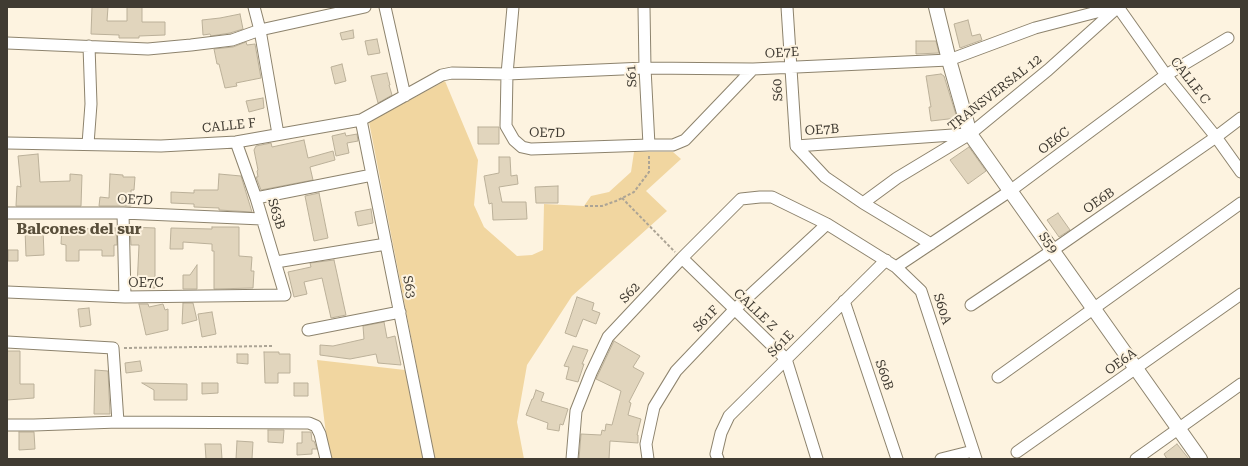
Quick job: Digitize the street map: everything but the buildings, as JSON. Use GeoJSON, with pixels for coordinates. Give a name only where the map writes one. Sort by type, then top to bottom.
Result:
{"type":"FeatureCollection","features":[{"type":"Feature","properties":{"kind":"street"},"geometry":{"type":"LineString","coordinates":[[254,7],[260,30],[278,134]]}},
{"type":"Feature","properties":{"kind":"street"},"geometry":{"type":"LineString","coordinates":[[7,43],[148,49],[184,46],[232,40],[260,30],[364,7]]}},
{"type":"Feature","properties":{"kind":"street"},"geometry":{"type":"LineString","coordinates":[[385,7],[404,96]]}},
{"type":"Feature","properties":{"kind":"street"},"geometry":{"type":"LineString","coordinates":[[507,74],[513,7]]}},
{"type":"Feature","properties":{"kind":"street","name":"S61"},"geometry":{"type":"LineString","coordinates":[[644,7],[645,68],[649,144]]}},
{"type":"Feature","properties":{"kind":"street","name":"S60"},"geometry":{"type":"LineString","coordinates":[[787,7],[796,146]]}},
{"type":"Feature","properties":{"kind":"street","name":"S59"},"geometry":{"type":"LineString","coordinates":[[936,7],[970,134],[1200,459]]}},
{"type":"Feature","properties":{"kind":"street","name":"OE7E"},"geometry":{"type":"LineString","coordinates":[[442,76],[452,73],[507,74],[645,68],[753,69],[949,60],[1035,28],[1117,7]]}},
{"type":"Feature","properties":{"kind":"street","name":"CALLE C"},"geometry":{"type":"LineString","coordinates":[[1117,7],[1166,75],[1216,137],[1241,172]]}},
{"type":"Feature","properties":{"kind":"street","name":"TRANSVERSAL 12"},"geometry":{"type":"LineString","coordinates":[[863,203],[897,178],[970,134],[1048,70],[1117,7]]}},
{"type":"Feature","properties":{"kind":"street","name":"OE6C"},"geometry":{"type":"LineString","coordinates":[[896,267],[1010,191],[1166,75],[1228,38]]}},
{"type":"Feature","properties":{"kind":"street"},"geometry":{"type":"LineString","coordinates":[[88,144],[92,104],[89,46]]}},
{"type":"Feature","properties":{"kind":"street"},"geometry":{"type":"LineString","coordinates":[[649,144],[673,145],[685,140],[753,69]]}},
{"type":"Feature","properties":{"kind":"street","name":"OE7D"},"geometry":{"type":"LineString","coordinates":[[507,74],[506,126],[514,140],[522,147],[531,149],[649,144]]}},
{"type":"Feature","properties":{"kind":"street","name":"CALLE F"},"geometry":{"type":"LineString","coordinates":[[7,142],[161,146],[236,142],[361,120],[442,76]]}},
{"type":"Feature","properties":{"kind":"street","name":"OE6B"},"geometry":{"type":"LineString","coordinates":[[971,305],[1053,250],[1241,118]]}},
{"type":"Feature","properties":{"kind":"street","name":"S63"},"geometry":{"type":"LineString","coordinates":[[361,120],[429,459]]}},
{"type":"Feature","properties":{"kind":"street","name":"OE7B"},"geometry":{"type":"LineString","coordinates":[[796,146],[970,134]]}},
{"type":"Feature","properties":{"kind":"street","name":"S63B"},"geometry":{"type":"LineString","coordinates":[[236,142],[256,198],[285,295]]}},
{"type":"Feature","properties":{"kind":"street","name":"OE7B"},"geometry":{"type":"LineString","coordinates":[[796,146],[825,177],[863,203],[930,244]]}},
{"type":"Feature","properties":{"kind":"street"},"geometry":{"type":"LineString","coordinates":[[256,198],[372,175]]}},
{"type":"Feature","properties":{"kind":"street","name":"S62"},"geometry":{"type":"LineString","coordinates":[[572,459],[576,411],[591,373],[608,337],[682,258],[741,200],[760,197],[772,198]]}},
{"type":"Feature","properties":{"kind":"street","name":"S60A"},"geometry":{"type":"LineString","coordinates":[[772,198],[826,224],[886,260],[896,267],[921,291],[975,455]]}},
{"type":"Feature","properties":{"kind":"street"},"geometry":{"type":"LineString","coordinates":[[998,378],[1241,204]]}},
{"type":"Feature","properties":{"kind":"street","name":"OE7D"},"geometry":{"type":"LineString","coordinates":[[7,213],[123,213],[262,219]]}},
{"type":"Feature","properties":{"kind":"street"},"geometry":{"type":"LineString","coordinates":[[123,213],[125,297]]}},
{"type":"Feature","properties":{"kind":"street","name":"S61F"},"geometry":{"type":"LineString","coordinates":[[648,459],[646,444],[654,407],[676,371],[734,310],[826,224]]}},
{"type":"Feature","properties":{"kind":"street"},"geometry":{"type":"LineString","coordinates":[[276,262],[386,244]]}},
{"type":"Feature","properties":{"kind":"street","name":"CALLE Z"},"geometry":{"type":"LineString","coordinates":[[682,258],[786,359],[817,459]]}},
{"type":"Feature","properties":{"kind":"street","name":"S61E"},"geometry":{"type":"LineString","coordinates":[[718,459],[716,454],[721,433],[729,416],[886,260]]}},
{"type":"Feature","properties":{"kind":"street","name":"OE7C"},"geometry":{"type":"LineString","coordinates":[[7,292],[125,297],[285,295]]}},
{"type":"Feature","properties":{"kind":"street","name":"OE6A"},"geometry":{"type":"LineString","coordinates":[[1017,452],[1241,294]]}},
{"type":"Feature","properties":{"kind":"street","name":"S60B"},"geometry":{"type":"LineString","coordinates":[[844,301],[897,459]]}},
{"type":"Feature","properties":{"kind":"street"},"geometry":{"type":"LineString","coordinates":[[308,330],[400,312]]}},
{"type":"Feature","properties":{"kind":"street"},"geometry":{"type":"LineString","coordinates":[[7,342],[113,348],[118,422]]}},
{"type":"Feature","properties":{"kind":"street"},"geometry":{"type":"LineString","coordinates":[[1136,459],[1241,384]]}},
{"type":"Feature","properties":{"kind":"street"},"geometry":{"type":"LineString","coordinates":[[7,424],[34,425],[118,422],[309,423],[316,426],[320,434],[326,459]]}},
{"type":"Feature","properties":{"kind":"street"},"geometry":{"type":"LineString","coordinates":[[941,459],[975,455]]}},
{"type":"Feature","properties":{"kind":"path"},"geometry":{"type":"LineString","coordinates":[[584,206],[602,206],[634,192],[649,172],[649,144]]}},
{"type":"Feature","properties":{"kind":"path"},"geometry":{"type":"LineString","coordinates":[[622,198],[682,258]]}},
{"type":"Feature","properties":{"kind":"path"},"geometry":{"type":"LineString","coordinates":[[113,348],[272,346]]}},
{"type":"Feature","properties":{"kind":"shaded area"},"geometry":{"type":"Polygon","coordinates":[[[445,81],[478,160],[474,205],[484,227],[517,256],[532,255],[543,250],[544,204],[584,206],[591,196],[609,192],[631,172],[634,152],[673,152],[681,159],[646,191],[667,211],[572,296],[527,365],[517,422],[524,459],[435,459],[369,122],[445,81]]]}},
{"type":"Feature","properties":{"kind":"shaded area"},"geometry":{"type":"Polygon","coordinates":[[[317,360],[405,370],[423,459],[329,459],[317,360]]]}},
{"type":"Feature","properties":{"kind":"district","name":"Balcones del sur"},"geometry":{"type":"Point","coordinates":[79,230]}}]}
